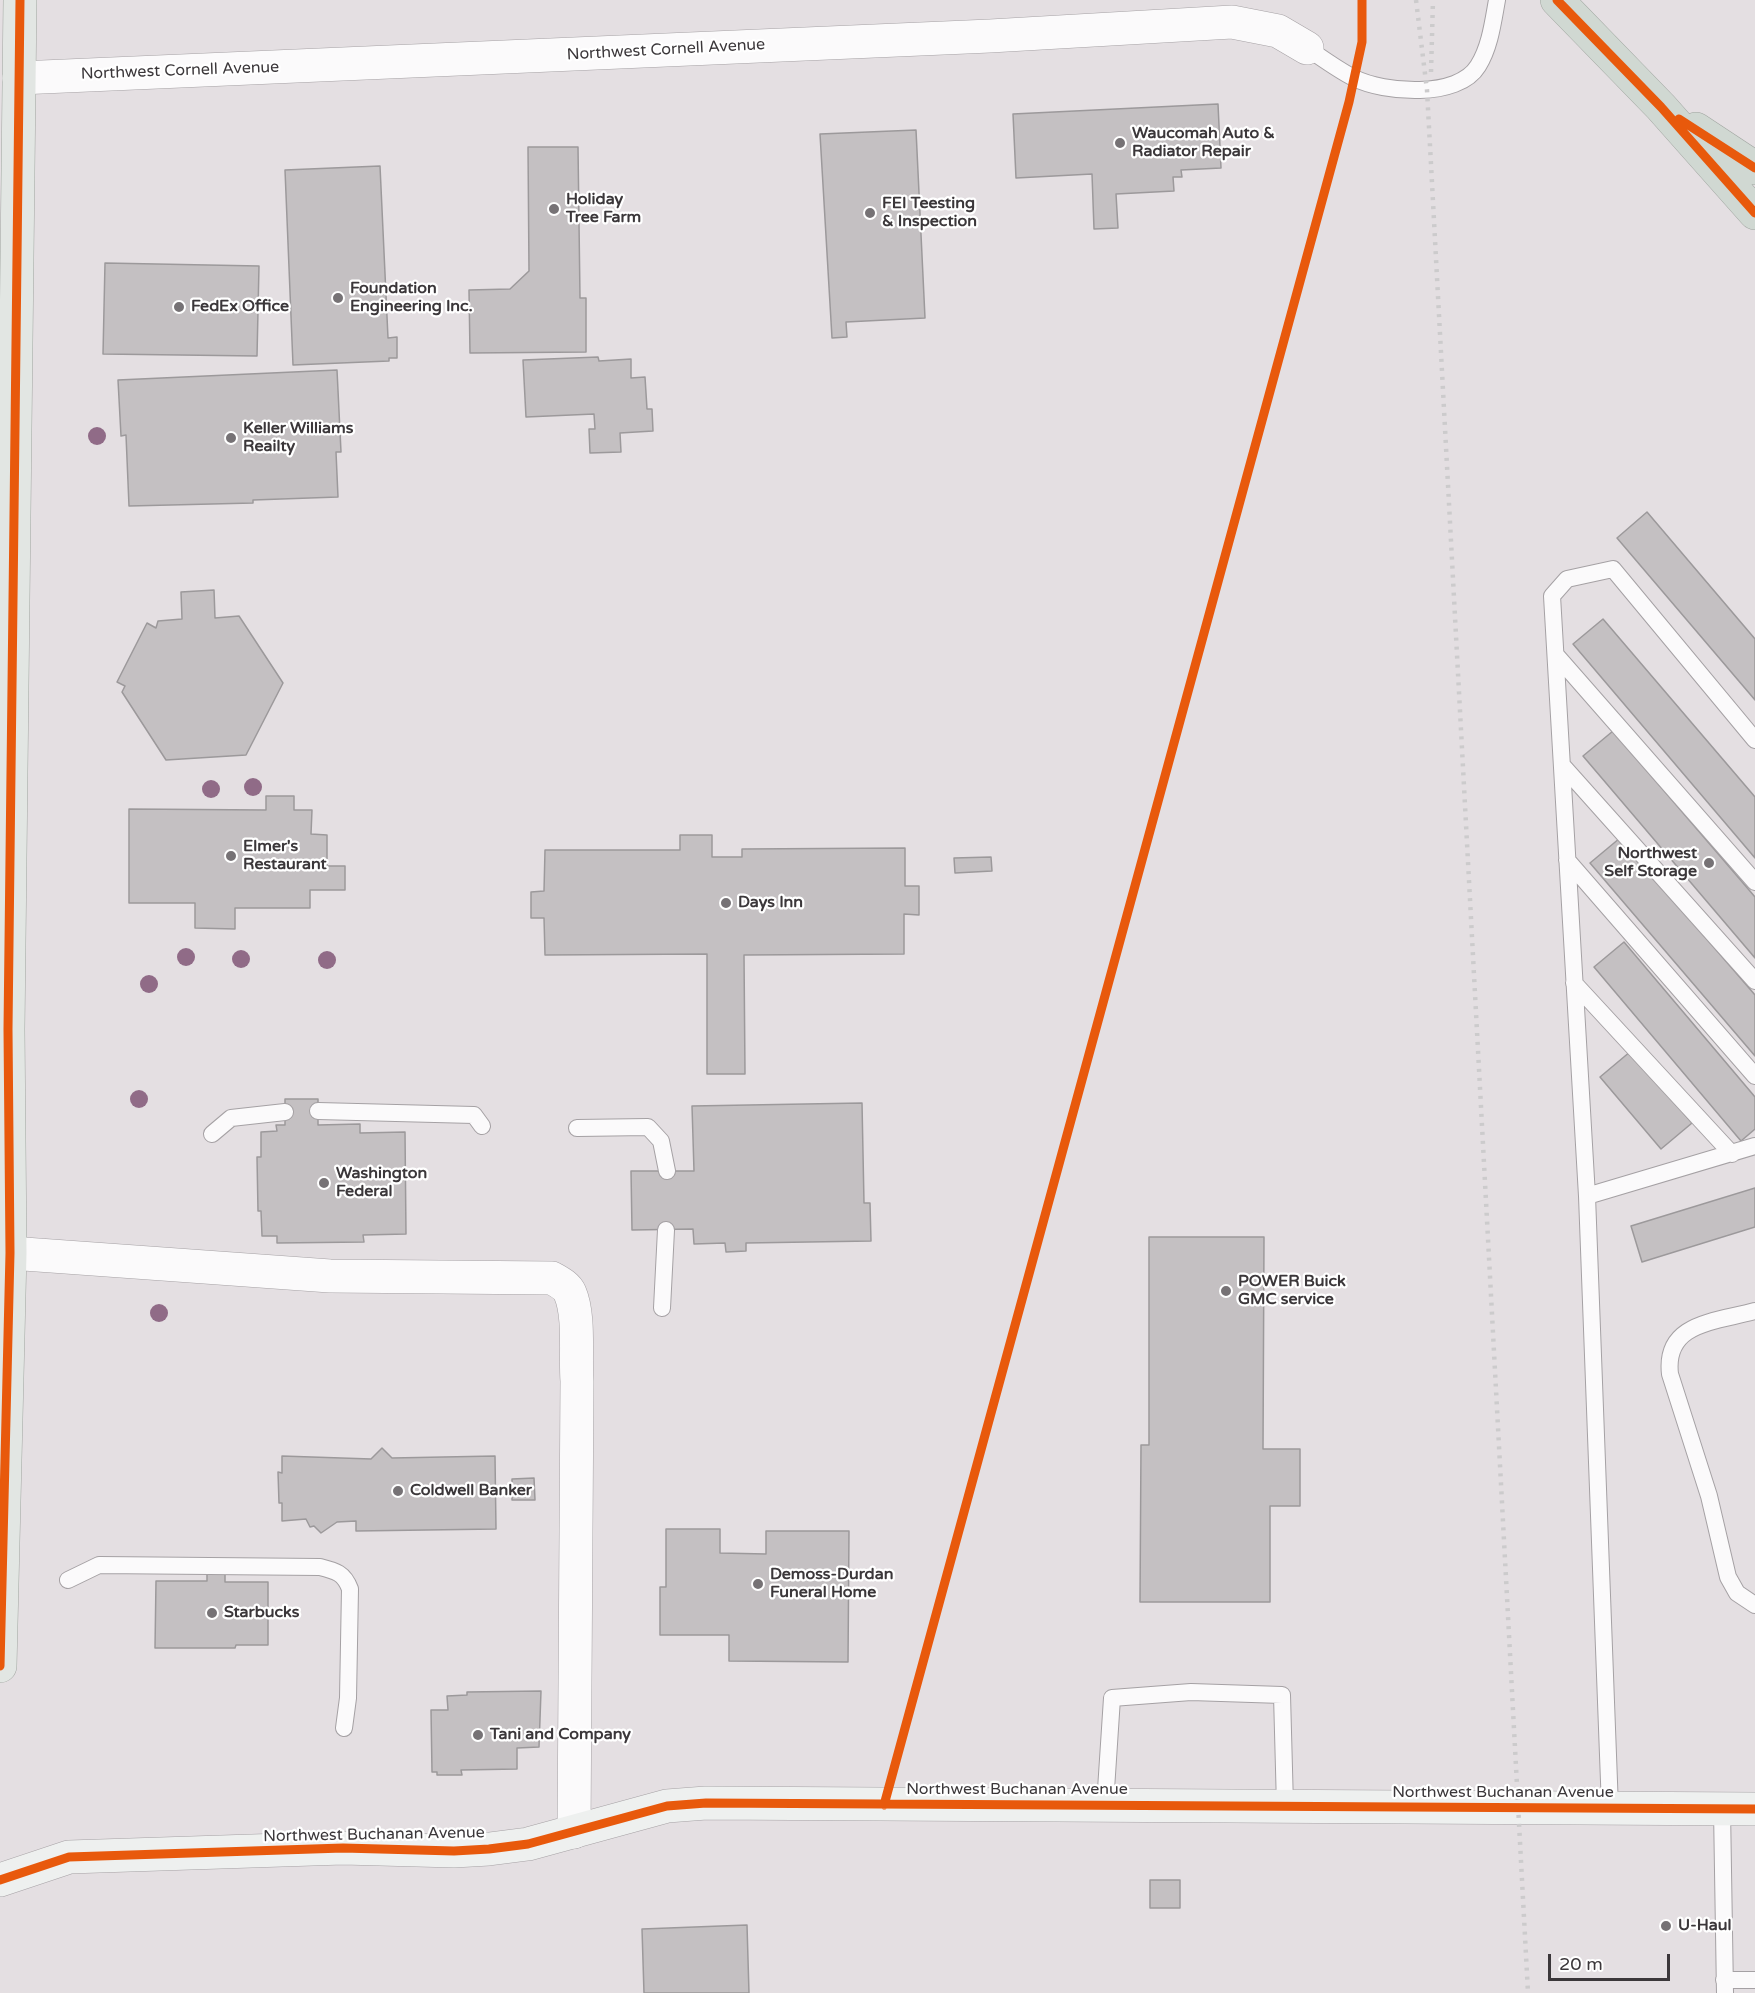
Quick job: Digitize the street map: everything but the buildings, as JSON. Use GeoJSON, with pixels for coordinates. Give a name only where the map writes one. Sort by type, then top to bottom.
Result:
{"type":"FeatureCollection","features":[{"type":"Feature","properties":{"kind":"highway"},"geometry":{"type":"LineString","coordinates":[[1557,0],[1661,107],[1755,213]]}},
{"type":"Feature","properties":{"kind":"highway"},"geometry":{"type":"LineString","coordinates":[[1661,107],[1755,168]]}},
{"type":"Feature","properties":{"kind":"main road"},"geometry":{"type":"LineString","coordinates":[[0,1666],[10,1253],[8,1029],[20,0]]}},
{"type":"Feature","properties":{"kind":"street","name":"Northwest Cornell Avenue"},"geometry":{"type":"LineString","coordinates":[[19,78],[1023,34],[1232,22],[1278,31],[1307,48]]}},
{"type":"Feature","properties":{"kind":"street"},"geometry":{"type":"LineString","coordinates":[[10,1253],[330,1276],[552,1278],[564,1285],[570,1292],[573,1306],[578,1416],[574,1832]]}},
{"type":"Feature","properties":{"kind":"street","name":"Northwest Buchanan Avenue"},"geometry":{"type":"LineString","coordinates":[[0,1881],[69,1857],[343,1848],[454,1851],[528,1844],[633,1814],[668,1806],[706,1803],[1755,1809]]}},
{"type":"Feature","properties":{"kind":"lane"},"geometry":{"type":"LineString","coordinates":[[1307,48],[1355,79],[1399,90],[1426,90],[1460,84],[1478,67],[1492,28],[1497,0]]}},
{"type":"Feature","properties":{"kind":"lane"},"geometry":{"type":"LineString","coordinates":[[1610,1808],[1587,1196],[1552,596],[1567,579],[1613,569],[1755,740]]}},
{"type":"Feature","properties":{"kind":"lane"},"geometry":{"type":"LineString","coordinates":[[1556,655],[1755,882]]}},
{"type":"Feature","properties":{"kind":"lane"},"geometry":{"type":"LineString","coordinates":[[1562,765],[1755,981]]}},
{"type":"Feature","properties":{"kind":"lane"},"geometry":{"type":"LineString","coordinates":[[1567,860],[1755,1076]]}},
{"type":"Feature","properties":{"kind":"lane"},"geometry":{"type":"LineString","coordinates":[[1574,984],[1732,1154]]}},
{"type":"Feature","properties":{"kind":"lane"},"geometry":{"type":"LineString","coordinates":[[318,1111],[474,1115],[482,1125]]}},
{"type":"Feature","properties":{"kind":"lane"},"geometry":{"type":"LineString","coordinates":[[212,1134],[231,1118],[285,1112]]}},
{"type":"Feature","properties":{"kind":"lane"},"geometry":{"type":"LineString","coordinates":[[578,1128],[648,1127],[661,1141],[667,1171]]}},
{"type":"Feature","properties":{"kind":"lane"},"geometry":{"type":"LineString","coordinates":[[1587,1196],[1755,1146]]}},
{"type":"Feature","properties":{"kind":"lane"},"geometry":{"type":"LineString","coordinates":[[662,1308],[666,1230]]}},
{"type":"Feature","properties":{"kind":"lane"},"geometry":{"type":"LineString","coordinates":[[1755,1311],[1689,1330],[1679,1337],[1668,1357],[1670,1374],[1709,1496],[1728,1577],[1737,1593],[1755,1605]]}},
{"type":"Feature","properties":{"kind":"lane"},"geometry":{"type":"LineString","coordinates":[[68,1580],[99,1565],[320,1568],[338,1572],[345,1578],[350,1589],[348,1698],[344,1728]]}},
{"type":"Feature","properties":{"kind":"lane"},"geometry":{"type":"LineString","coordinates":[[1105,1805],[1112,1698],[1191,1692],[1282,1695],[1285,1806]]}},
{"type":"Feature","properties":{"kind":"lane"},"geometry":{"type":"LineString","coordinates":[[1722,1809],[1724,1986],[1755,1980]]}},
{"type":"Feature","properties":{"kind":"railway"},"geometry":{"type":"LineString","coordinates":[[1416,0],[1427,90],[1528,1993]]}},
{"type":"Feature","properties":{"kind":"railway"},"geometry":{"type":"LineString","coordinates":[[1431,72],[1433,0]]}},
{"type":"Feature","properties":{"kind":"cycle path"},"geometry":{"type":"LineString","coordinates":[[0,1666],[10,1253],[8,1029],[20,0]]}},
{"type":"Feature","properties":{"kind":"cycle path"},"geometry":{"type":"LineString","coordinates":[[884,1805],[1349,102],[1362,42],[1362,0]]}},
{"type":"Feature","properties":{"kind":"cycle path"},"geometry":{"type":"LineString","coordinates":[[1557,0],[1661,107],[1755,213]]}},
{"type":"Feature","properties":{"kind":"cycle path"},"geometry":{"type":"LineString","coordinates":[[1679,119],[1755,168]]}},
{"type":"Feature","properties":{"kind":"cycle path"},"geometry":{"type":"LineString","coordinates":[[0,1880],[69,1857],[343,1848],[454,1851],[489,1849],[528,1844],[667,1806],[706,1803],[1755,1809]]}},
{"type":"Feature","properties":{"kind":"place","name":"Waucomah Auto & Radiator Repair"},"geometry":{"type":"Point","coordinates":[1120,143]}},
{"type":"Feature","properties":{"kind":"place","name":"Holiday Tree Farm"},"geometry":{"type":"Point","coordinates":[554,209]}},
{"type":"Feature","properties":{"kind":"place","name":"FEI Teesting & Inspection"},"geometry":{"type":"Point","coordinates":[870,213]}},
{"type":"Feature","properties":{"kind":"place","name":"Foundation Engineering Inc."},"geometry":{"type":"Point","coordinates":[338,298]}},
{"type":"Feature","properties":{"kind":"place","name":"FedEx Office"},"geometry":{"type":"Point","coordinates":[179,307]}},
{"type":"Feature","properties":{"kind":"place","name":"Keller Williams Reailty"},"geometry":{"type":"Point","coordinates":[231,438]}},
{"type":"Feature","properties":{"kind":"place","name":"Elmer's Restaurant"},"geometry":{"type":"Point","coordinates":[231,856]}},
{"type":"Feature","properties":{"kind":"place","name":"Northwest Self Storage"},"geometry":{"type":"Point","coordinates":[1709,863]}},
{"type":"Feature","properties":{"kind":"place","name":"Days Inn"},"geometry":{"type":"Point","coordinates":[726,903]}},
{"type":"Feature","properties":{"kind":"place","name":"Washington Federal"},"geometry":{"type":"Point","coordinates":[324,1183]}},
{"type":"Feature","properties":{"kind":"place","name":"POWER Buick GMC service"},"geometry":{"type":"Point","coordinates":[1226,1291]}},
{"type":"Feature","properties":{"kind":"place","name":"Coldwell Banker"},"geometry":{"type":"Point","coordinates":[398,1491]}},
{"type":"Feature","properties":{"kind":"place","name":"Demoss-Durdan Funeral Home"},"geometry":{"type":"Point","coordinates":[758,1584]}},
{"type":"Feature","properties":{"kind":"place","name":"Starbucks"},"geometry":{"type":"Point","coordinates":[212,1613]}},
{"type":"Feature","properties":{"kind":"place","name":"Tani and Company"},"geometry":{"type":"Point","coordinates":[478,1735]}},
{"type":"Feature","properties":{"kind":"place","name":"U-Haul"},"geometry":{"type":"Point","coordinates":[1666,1926]}}]}
